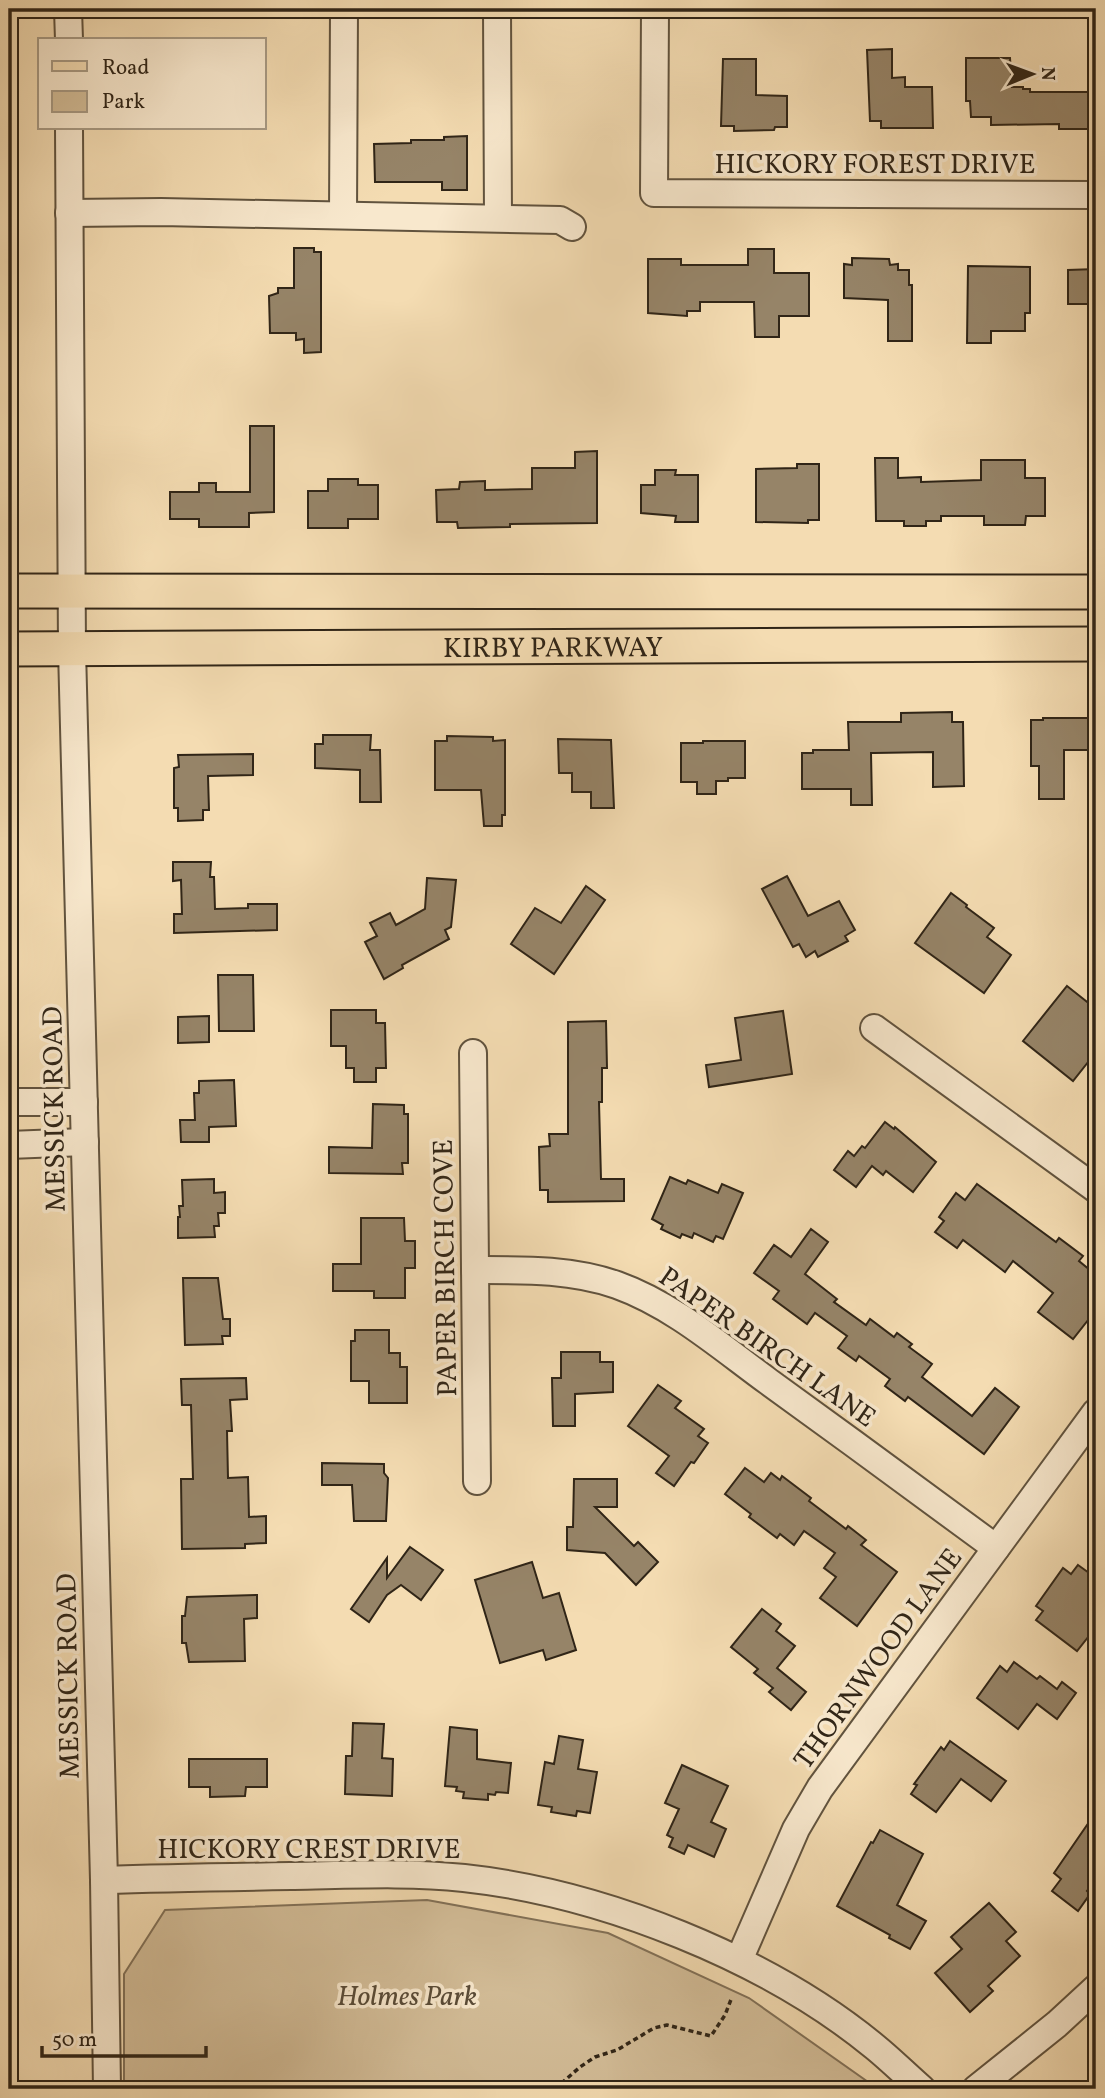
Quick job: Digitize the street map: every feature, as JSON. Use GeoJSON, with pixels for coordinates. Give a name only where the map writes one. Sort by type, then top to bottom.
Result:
{"type":"FeatureCollection","features":[{"type":"Feature","properties":{"kind":"main road","name":"KIRBY PARKWAY"},"geometry":{"type":"LineString","coordinates":[[9,591],[1096,592]]}},
{"type":"Feature","properties":{"kind":"main road","name":"KIRBY PARKWAY"},"geometry":{"type":"LineString","coordinates":[[9,649],[1096,644]]}},
{"type":"Feature","properties":{"kind":"street"},"geometry":{"type":"LineString","coordinates":[[68,9],[69,38]]}},
{"type":"Feature","properties":{"kind":"street"},"geometry":{"type":"LineString","coordinates":[[343,215],[345,9]]}},
{"type":"Feature","properties":{"kind":"street"},"geometry":{"type":"LineString","coordinates":[[498,9],[498,218]]}},
{"type":"Feature","properties":{"kind":"street","name":"HICKORY FOREST DRIVE"},"geometry":{"type":"LineString","coordinates":[[655,9],[654,193],[1096,195]]}},
{"type":"Feature","properties":{"kind":"street","name":"MESSICK ROAD"},"geometry":{"type":"LineString","coordinates":[[69,130],[72,650],[107,2089]]}},
{"type":"Feature","properties":{"kind":"street"},"geometry":{"type":"LineString","coordinates":[[69,213],[498,218],[560,220],[572,227]]}},
{"type":"Feature","properties":{"kind":"street"},"geometry":{"type":"LineString","coordinates":[[874,1028],[1096,1189]]}},
{"type":"Feature","properties":{"kind":"street","name":"PAPER BIRCH COVE"},"geometry":{"type":"LineString","coordinates":[[473,1053],[477,1481]]}},
{"type":"Feature","properties":{"kind":"street"},"geometry":{"type":"LineString","coordinates":[[9,1102],[84,1102]]}},
{"type":"Feature","properties":{"kind":"street"},"geometry":{"type":"LineString","coordinates":[[9,1145],[85,1142]]}},
{"type":"Feature","properties":{"kind":"street","name":"PAPER BIRCH LANE"},"geometry":{"type":"LineString","coordinates":[[475,1270],[557,1272],[586,1276],[618,1285],[645,1297],[691,1326],[996,1548]]}},
{"type":"Feature","properties":{"kind":"street","name":"THORNWOOD LANE"},"geometry":{"type":"LineString","coordinates":[[739,1959],[796,1829],[820,1788],[1096,1412]]}},
{"type":"Feature","properties":{"kind":"street","name":"HICKORY CREST DRIVE"},"geometry":{"type":"LineString","coordinates":[[104,1880],[345,1875],[464,1878],[583,1903],[650,1923],[739,1959],[805,1998],[874,2046],[922,2089]]}},
{"type":"Feature","properties":{"kind":"street"},"geometry":{"type":"LineString","coordinates":[[976,2089],[1065,2017],[1096,1988]]}},
{"type":"Feature","properties":{"kind":"path"},"geometry":{"type":"LineString","coordinates":[[555,2089],[595,2057],[617,2050],[654,2028],[667,2025],[710,2036],[717,2030],[732,1997]]}},
{"type":"Feature","properties":{"kind":"green space","name":"Holmes Park"},"geometry":{"type":"Polygon","coordinates":[[[427,1900],[608,1933],[749,1998],[878,2089],[124,2089],[124,1974],[165,1910],[427,1900]]]}},
{"type":"Feature","properties":{"kind":"building"},"geometry":{"type":"Polygon","coordinates":[[[892,49],[892,78],[905,77],[905,87],[932,87],[933,128],[881,128],[881,121],[870,121],[867,50],[892,49]]]}},
{"type":"Feature","properties":{"kind":"building"},"geometry":{"type":"Polygon","coordinates":[[[966,58],[1010,58],[1012,87],[1023,87],[1030,89],[1030,92],[1096,92],[1096,129],[1059,129],[1059,124],[991,125],[991,117],[971,117],[970,101],[966,101],[966,58]]]}},
{"type":"Feature","properties":{"kind":"building"},"geometry":{"type":"Polygon","coordinates":[[[723,59],[756,59],[756,95],[787,96],[787,127],[734,131],[734,126],[721,126],[723,59]]]}},
{"type":"Feature","properties":{"kind":"building"},"geometry":{"type":"Polygon","coordinates":[[[467,136],[467,190],[442,190],[442,182],[375,182],[374,144],[411,143],[411,140],[444,140],[444,137],[467,136]]]}},
{"type":"Feature","properties":{"kind":"building"},"geometry":{"type":"Polygon","coordinates":[[[294,248],[314,248],[314,252],[321,252],[321,352],[304,353],[304,339],[296,340],[296,333],[270,333],[269,296],[278,293],[278,288],[294,288],[294,248]]]}},
{"type":"Feature","properties":{"kind":"building"},"geometry":{"type":"Polygon","coordinates":[[[748,249],[774,249],[774,273],[809,273],[809,316],[779,316],[779,337],[755,337],[754,302],[700,302],[700,311],[687,311],[687,316],[648,313],[648,259],[681,259],[681,265],[748,265],[748,249]]]}},
{"type":"Feature","properties":{"kind":"building"},"geometry":{"type":"Polygon","coordinates":[[[852,258],[889,259],[890,265],[898,264],[898,270],[909,270],[909,285],[912,285],[912,341],[888,341],[888,300],[844,298],[844,264],[852,265],[852,258]]]}},
{"type":"Feature","properties":{"kind":"building"},"geometry":{"type":"Polygon","coordinates":[[[968,266],[1030,267],[1030,313],[1025,313],[1025,331],[991,331],[991,343],[967,343],[968,266]]]}},
{"type":"Feature","properties":{"kind":"building"},"geometry":{"type":"Polygon","coordinates":[[[1096,269],[1096,304],[1068,304],[1068,270],[1096,269]]]}},
{"type":"Feature","properties":{"kind":"building"},"geometry":{"type":"Polygon","coordinates":[[[250,426],[274,426],[274,512],[249,513],[249,527],[199,527],[199,519],[170,519],[170,492],[199,492],[199,483],[216,483],[216,492],[250,492],[250,426]]]}},
{"type":"Feature","properties":{"kind":"building"},"geometry":{"type":"Polygon","coordinates":[[[597,451],[597,523],[510,524],[510,527],[458,528],[457,522],[437,522],[436,490],[459,489],[460,482],[485,481],[485,490],[532,489],[532,468],[575,468],[575,452],[597,451]]]}},
{"type":"Feature","properties":{"kind":"building"},"geometry":{"type":"Polygon","coordinates":[[[875,458],[898,458],[898,478],[921,477],[921,482],[981,480],[981,460],[1025,460],[1025,478],[1045,478],[1045,516],[1026,516],[1025,525],[984,525],[984,516],[941,516],[941,521],[926,521],[926,526],[904,526],[904,521],[876,521],[875,458]]]}},
{"type":"Feature","properties":{"kind":"building"},"geometry":{"type":"Polygon","coordinates":[[[797,464],[819,464],[819,520],[808,520],[808,523],[756,522],[756,469],[797,468],[797,464]]]}},
{"type":"Feature","properties":{"kind":"building"},"geometry":{"type":"Polygon","coordinates":[[[655,470],[676,470],[675,475],[698,475],[698,522],[675,522],[676,516],[641,513],[641,485],[655,485],[655,470]]]}},
{"type":"Feature","properties":{"kind":"building"},"geometry":{"type":"Polygon","coordinates":[[[328,479],[358,479],[358,485],[378,485],[378,519],[348,519],[348,528],[308,528],[308,491],[328,491],[328,479]]]}},
{"type":"Feature","properties":{"kind":"building"},"geometry":{"type":"Polygon","coordinates":[[[952,712],[952,722],[963,722],[964,786],[933,787],[933,752],[871,753],[872,805],[851,805],[851,789],[802,789],[802,753],[813,753],[813,750],[849,750],[848,722],[901,722],[901,713],[952,712]]]}},
{"type":"Feature","properties":{"kind":"building"},"geometry":{"type":"Polygon","coordinates":[[[1095,718],[1096,750],[1064,750],[1064,799],[1039,799],[1039,766],[1031,766],[1031,720],[1095,718]]]}},
{"type":"Feature","properties":{"kind":"building"},"geometry":{"type":"Polygon","coordinates":[[[323,735],[371,735],[370,750],[380,750],[381,802],[360,802],[360,770],[315,768],[315,744],[323,744],[323,735]]]}},
{"type":"Feature","properties":{"kind":"building"},"geometry":{"type":"Polygon","coordinates":[[[447,736],[493,737],[493,741],[505,740],[505,815],[502,815],[502,826],[484,826],[481,790],[435,790],[435,741],[447,741],[447,736]]]}},
{"type":"Feature","properties":{"kind":"building"},"geometry":{"type":"Polygon","coordinates":[[[558,739],[611,740],[614,808],[591,808],[591,792],[572,792],[572,773],[559,773],[558,739]]]}},
{"type":"Feature","properties":{"kind":"building"},"geometry":{"type":"Polygon","coordinates":[[[745,741],[745,778],[716,781],[716,794],[697,794],[697,782],[681,782],[681,743],[745,741]]]}},
{"type":"Feature","properties":{"kind":"building"},"geometry":{"type":"Polygon","coordinates":[[[253,754],[253,775],[208,776],[209,810],[203,810],[203,820],[178,821],[178,808],[174,808],[174,768],[179,767],[178,755],[253,754]]]}},
{"type":"Feature","properties":{"kind":"building"},"geometry":{"type":"Polygon","coordinates":[[[173,862],[211,862],[210,877],[214,877],[215,909],[248,908],[248,904],[277,904],[277,930],[174,933],[174,914],[182,914],[181,880],[173,881],[173,862]]]}},
{"type":"Feature","properties":{"kind":"building"},"geometry":{"type":"Polygon","coordinates":[[[787,876],[808,916],[839,901],[855,930],[845,936],[848,941],[818,957],[815,951],[806,957],[799,944],[793,947],[762,889],[787,876]]]}},
{"type":"Feature","properties":{"kind":"building"},"geometry":{"type":"Polygon","coordinates":[[[427,878],[456,880],[451,927],[445,930],[449,939],[402,965],[403,968],[384,979],[365,942],[377,936],[370,923],[390,913],[396,925],[425,909],[427,878]]]}},
{"type":"Feature","properties":{"kind":"building"},"geometry":{"type":"Polygon","coordinates":[[[586,886],[605,900],[554,974],[511,944],[535,908],[561,923],[586,886]]]}},
{"type":"Feature","properties":{"kind":"building"},"geometry":{"type":"Polygon","coordinates":[[[951,893],[994,928],[987,937],[1011,955],[984,993],[915,943],[951,893]]]}},
{"type":"Feature","properties":{"kind":"building"},"geometry":{"type":"Polygon","coordinates":[[[218,975],[253,975],[254,1031],[219,1031],[218,975]]]}},
{"type":"Feature","properties":{"kind":"building"},"geometry":{"type":"Polygon","coordinates":[[[1067,986],[1096,1009],[1096,1052],[1073,1081],[1023,1041],[1067,986]]]}},
{"type":"Feature","properties":{"kind":"building"},"geometry":{"type":"Polygon","coordinates":[[[331,1010],[376,1010],[376,1023],[385,1023],[386,1068],[376,1068],[376,1082],[354,1082],[354,1068],[346,1068],[346,1046],[331,1046],[331,1010]]]}},
{"type":"Feature","properties":{"kind":"building"},"geometry":{"type":"Polygon","coordinates":[[[783,1011],[792,1074],[709,1087],[706,1065],[741,1060],[735,1018],[783,1011]]]}},
{"type":"Feature","properties":{"kind":"building"},"geometry":{"type":"Polygon","coordinates":[[[209,1016],[209,1042],[178,1043],[178,1017],[209,1016]]]}},
{"type":"Feature","properties":{"kind":"building"},"geometry":{"type":"Polygon","coordinates":[[[606,1021],[607,1068],[602,1068],[602,1102],[599,1102],[601,1179],[624,1179],[624,1201],[548,1202],[548,1190],[540,1190],[539,1147],[550,1146],[549,1134],[568,1134],[568,1022],[606,1021]]]}},
{"type":"Feature","properties":{"kind":"building"},"geometry":{"type":"Polygon","coordinates":[[[234,1080],[236,1126],[209,1127],[209,1142],[181,1142],[180,1120],[195,1120],[194,1093],[199,1093],[199,1081],[234,1080]]]}},
{"type":"Feature","properties":{"kind":"building"},"geometry":{"type":"Polygon","coordinates":[[[373,1104],[404,1105],[404,1114],[408,1114],[408,1163],[402,1163],[403,1174],[329,1173],[329,1147],[372,1148],[373,1104]]]}},
{"type":"Feature","properties":{"kind":"building"},"geometry":{"type":"Polygon","coordinates":[[[885,1122],[894,1129],[895,1127],[936,1162],[913,1192],[886,1171],[883,1175],[872,1166],[856,1187],[834,1170],[848,1151],[854,1156],[862,1146],[865,1148],[885,1122]]]}},
{"type":"Feature","properties":{"kind":"building"},"geometry":{"type":"Polygon","coordinates":[[[670,1177],[686,1184],[688,1180],[718,1193],[722,1184],[743,1193],[723,1239],[716,1236],[713,1242],[694,1233],[692,1238],[682,1234],[680,1238],[661,1229],[663,1225],[652,1219],[670,1177]]]}},
{"type":"Feature","properties":{"kind":"building"},"geometry":{"type":"Polygon","coordinates":[[[214,1179],[214,1193],[225,1192],[225,1213],[218,1213],[219,1226],[214,1226],[215,1237],[178,1238],[179,1206],[183,1206],[182,1180],[214,1179]]]}},
{"type":"Feature","properties":{"kind":"building"},"geometry":{"type":"Polygon","coordinates":[[[977,1184],[1056,1242],[1059,1238],[1083,1256],[1079,1261],[1096,1275],[1096,1310],[1073,1339],[1038,1312],[1053,1293],[1013,1261],[1005,1272],[963,1240],[957,1248],[935,1232],[944,1221],[939,1217],[956,1193],[965,1200],[977,1184]]]}},
{"type":"Feature","properties":{"kind":"building"},"geometry":{"type":"Polygon","coordinates":[[[361,1218],[404,1218],[405,1241],[415,1241],[415,1268],[405,1268],[405,1298],[374,1298],[374,1291],[333,1291],[333,1264],[361,1264],[361,1218]]]}},
{"type":"Feature","properties":{"kind":"building"},"geometry":{"type":"Polygon","coordinates":[[[811,1229],[828,1242],[805,1274],[837,1299],[834,1302],[866,1325],[870,1319],[894,1337],[897,1333],[912,1344],[909,1347],[932,1364],[922,1377],[972,1416],[995,1388],[1019,1407],[984,1454],[908,1397],[905,1401],[885,1386],[890,1379],[859,1356],[856,1361],[838,1348],[847,1336],[815,1313],[807,1324],[773,1299],[779,1291],[754,1273],[774,1245],[791,1257],[811,1229]]]}},
{"type":"Feature","properties":{"kind":"building"},"geometry":{"type":"Polygon","coordinates":[[[183,1278],[218,1278],[223,1319],[230,1319],[230,1336],[222,1336],[223,1344],[185,1345],[183,1278]]]}},
{"type":"Feature","properties":{"kind":"building"},"geometry":{"type":"Polygon","coordinates":[[[355,1330],[389,1330],[389,1353],[400,1353],[400,1367],[407,1367],[407,1403],[369,1403],[369,1381],[351,1381],[351,1341],[355,1341],[355,1330]]]}},
{"type":"Feature","properties":{"kind":"building"},"geometry":{"type":"Polygon","coordinates":[[[561,1352],[600,1352],[600,1362],[613,1362],[613,1392],[575,1394],[575,1426],[553,1426],[552,1378],[561,1378],[561,1352]]]}},
{"type":"Feature","properties":{"kind":"building"},"geometry":{"type":"Polygon","coordinates":[[[246,1378],[247,1399],[230,1400],[232,1431],[227,1431],[228,1478],[248,1477],[249,1517],[266,1516],[266,1543],[245,1544],[245,1548],[182,1549],[181,1479],[193,1479],[191,1405],[182,1405],[181,1379],[246,1378]]]}},
{"type":"Feature","properties":{"kind":"building"},"geometry":{"type":"Polygon","coordinates":[[[658,1385],[681,1401],[675,1408],[704,1429],[698,1436],[708,1443],[674,1486],[656,1473],[669,1456],[628,1426],[658,1385]]]}},
{"type":"Feature","properties":{"kind":"building"},"geometry":{"type":"Polygon","coordinates":[[[322,1463],[384,1464],[384,1473],[388,1478],[386,1521],[354,1521],[352,1485],[322,1485],[322,1463]]]}},
{"type":"Feature","properties":{"kind":"building"},"geometry":{"type":"Polygon","coordinates":[[[745,1468],[764,1482],[771,1473],[780,1480],[782,1476],[811,1498],[809,1501],[846,1529],[848,1526],[866,1540],[861,1545],[897,1572],[857,1626],[820,1598],[836,1577],[824,1568],[835,1553],[804,1531],[794,1545],[780,1534],[777,1538],[725,1494],[745,1468]]]}},
{"type":"Feature","properties":{"kind":"building"},"geometry":{"type":"Polygon","coordinates":[[[574,1479],[617,1479],[617,1507],[595,1507],[634,1546],[638,1542],[658,1562],[636,1585],[605,1553],[567,1550],[567,1527],[573,1527],[574,1479]]]}},
{"type":"Feature","properties":{"kind":"building"},"geometry":{"type":"Polygon","coordinates":[[[410,1547],[443,1570],[421,1600],[401,1585],[387,1595],[369,1622],[351,1609],[387,1558],[387,1578],[410,1547]]]}},
{"type":"Feature","properties":{"kind":"building"},"geometry":{"type":"Polygon","coordinates":[[[532,1562],[543,1598],[559,1593],[576,1650],[546,1660],[543,1650],[500,1663],[475,1580],[532,1562]]]}},
{"type":"Feature","properties":{"kind":"building"},"geometry":{"type":"Polygon","coordinates":[[[1078,1565],[1096,1578],[1096,1627],[1077,1651],[1036,1620],[1043,1611],[1036,1606],[1063,1568],[1071,1574],[1078,1565]]]}},
{"type":"Feature","properties":{"kind":"building"},"geometry":{"type":"Polygon","coordinates":[[[257,1595],[257,1618],[244,1619],[245,1661],[189,1662],[186,1643],[182,1643],[182,1616],[185,1616],[187,1597],[257,1595]]]}},
{"type":"Feature","properties":{"kind":"building"},"geometry":{"type":"Polygon","coordinates":[[[762,1609],[781,1624],[776,1631],[795,1646],[777,1668],[806,1692],[791,1710],[769,1692],[773,1688],[754,1673],[758,1669],[731,1647],[762,1609]]]}},
{"type":"Feature","properties":{"kind":"building"},"geometry":{"type":"Polygon","coordinates":[[[1014,1662],[1037,1679],[1040,1676],[1057,1689],[1062,1682],[1076,1693],[1057,1719],[1037,1704],[1018,1729],[977,1698],[1000,1666],[1007,1672],[1014,1662]]]}},
{"type":"Feature","properties":{"kind":"building"},"geometry":{"type":"Polygon","coordinates":[[[353,1723],[384,1724],[382,1758],[393,1759],[392,1796],[345,1794],[346,1756],[352,1756],[353,1723]]]}},
{"type":"Feature","properties":{"kind":"building"},"geometry":{"type":"Polygon","coordinates":[[[450,1727],[477,1730],[477,1759],[511,1763],[508,1793],[488,1794],[488,1800],[463,1798],[464,1792],[456,1791],[457,1787],[445,1786],[450,1727]]]}},
{"type":"Feature","properties":{"kind":"building"},"geometry":{"type":"Polygon","coordinates":[[[559,1736],[583,1740],[578,1769],[597,1772],[590,1813],[577,1811],[576,1816],[551,1812],[552,1807],[538,1805],[545,1762],[554,1764],[559,1736]]]}},
{"type":"Feature","properties":{"kind":"building"},"geometry":{"type":"Polygon","coordinates":[[[950,1741],[1006,1781],[991,1801],[961,1779],[936,1812],[911,1794],[917,1785],[914,1784],[941,1747],[944,1750],[950,1741]]]}},
{"type":"Feature","properties":{"kind":"building"},"geometry":{"type":"Polygon","coordinates":[[[189,1759],[267,1759],[267,1787],[246,1787],[245,1796],[210,1797],[210,1787],[189,1787],[189,1759]]]}},
{"type":"Feature","properties":{"kind":"building"},"geometry":{"type":"Polygon","coordinates":[[[682,1765],[728,1786],[711,1822],[726,1829],[714,1857],[688,1845],[684,1854],[669,1847],[673,1838],[667,1835],[679,1809],[665,1803],[682,1765]]]}},
{"type":"Feature","properties":{"kind":"building"},"geometry":{"type":"Polygon","coordinates":[[[1096,1812],[1096,1880],[1087,1891],[1090,1894],[1078,1911],[1052,1891],[1061,1879],[1054,1873],[1096,1812]]]}},
{"type":"Feature","properties":{"kind":"building"},"geometry":{"type":"Polygon","coordinates":[[[880,1830],[923,1854],[897,1905],[926,1921],[910,1949],[837,1906],[880,1830]]]}},
{"type":"Feature","properties":{"kind":"building"},"geometry":{"type":"Polygon","coordinates":[[[989,1903],[1016,1932],[1006,1941],[1020,1956],[988,1986],[993,1991],[970,2012],[935,1973],[962,1949],[951,1937],[989,1903]]]}}]}
